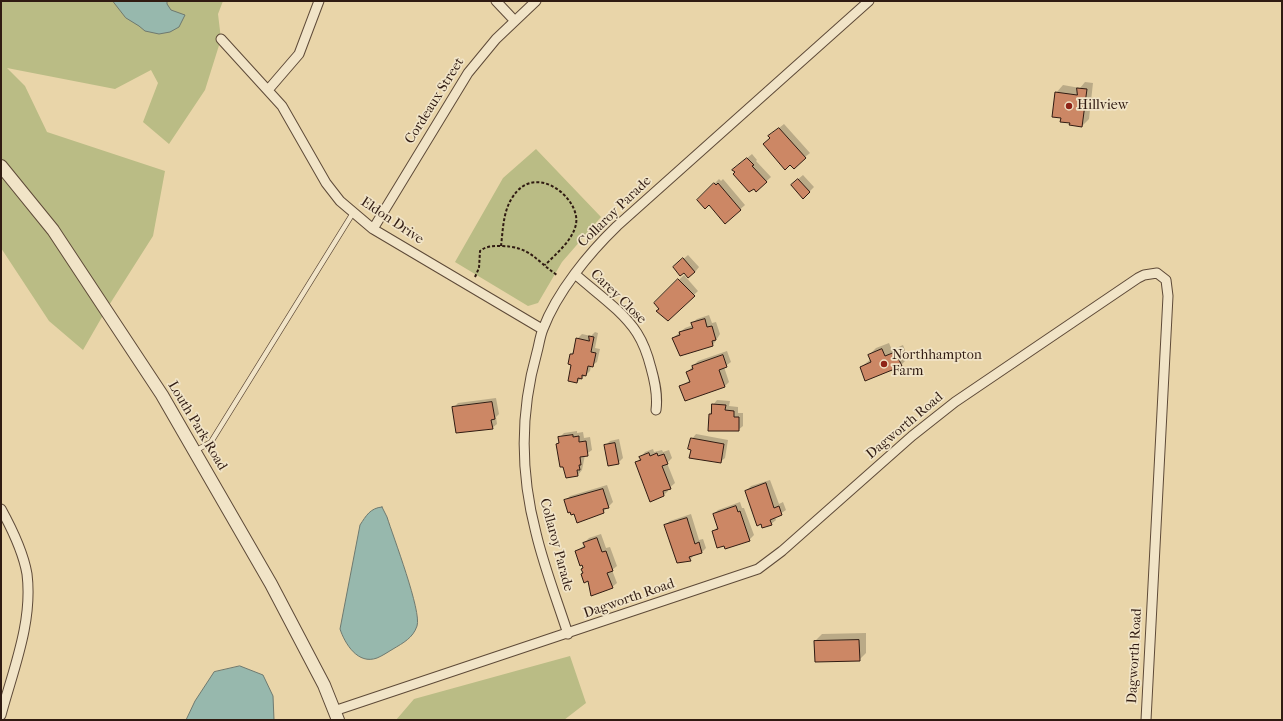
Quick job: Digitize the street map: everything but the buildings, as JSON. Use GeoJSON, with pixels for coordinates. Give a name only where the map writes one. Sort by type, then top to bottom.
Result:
{"type":"FeatureCollection","features":[{"type":"Feature","properties":{"kind":"street"},"geometry":{"type":"LineString","coordinates":[[268,90],[299,54],[319,1]]}},
{"type":"Feature","properties":{"kind":"street"},"geometry":{"type":"LineString","coordinates":[[496,1],[514,20]]}},
{"type":"Feature","properties":{"kind":"street","name":"Cordeaux Street"},"geometry":{"type":"LineString","coordinates":[[373,228],[456,91],[481,56],[514,20],[536,1]]}},
{"type":"Feature","properties":{"kind":"street","name":"Collaroy Parade"},"geometry":{"type":"LineString","coordinates":[[568,634],[535,532],[523,452],[524,411],[531,371],[542,329],[575,274],[597,246],[617,226],[869,1]]}},
{"type":"Feature","properties":{"kind":"street","name":"Eldon Drive"},"geometry":{"type":"LineString","coordinates":[[221,39],[282,106],[326,183],[340,201],[353,213],[373,228],[542,329]]}},
{"type":"Feature","properties":{"kind":"street","name":"Louth Park Road"},"geometry":{"type":"LineString","coordinates":[[1,166],[53,230],[162,396],[271,584],[324,685],[336,716]]}},
{"type":"Feature","properties":{"kind":"street","name":"Dagworth Road"},"geometry":{"type":"LineString","coordinates":[[336,716],[758,569],[782,551],[912,436],[960,398],[1138,278],[1144,275],[1157,273],[1166,280],[1168,296],[1146,720]]}},
{"type":"Feature","properties":{"kind":"street","name":"Carey Close"},"geometry":{"type":"LineString","coordinates":[[575,274],[626,320],[637,333],[645,349],[655,382],[657,397],[656,410]]}},
{"type":"Feature","properties":{"kind":"street"},"geometry":{"type":"LineString","coordinates":[[1,509],[14,533],[27,574],[27,604],[22,641],[1,716]]}},
{"type":"Feature","properties":{"kind":"lane"},"geometry":{"type":"LineString","coordinates":[[195,452],[211,442],[353,213]]}},
{"type":"Feature","properties":{"kind":"path"},"geometry":{"type":"LineString","coordinates":[[501,246],[505,215],[512,198],[518,190],[530,182],[545,182],[563,195],[575,213],[577,220],[574,232],[570,238],[545,265]]}},
{"type":"Feature","properties":{"kind":"path"},"geometry":{"type":"LineString","coordinates":[[475,277],[479,268],[480,251],[488,246],[510,246],[525,250],[557,275]]}},
{"type":"Feature","properties":{"kind":"green space"},"geometry":{"type":"Polygon","coordinates":[[[1,1],[223,1],[218,14],[221,39],[205,90],[169,144],[143,122],[158,83],[151,70],[115,89],[7,68],[25,86],[47,132],[165,171],[153,236],[106,310],[83,350],[49,321],[1,248],[1,1]]]}},
{"type":"Feature","properties":{"kind":"green space"},"geometry":{"type":"Polygon","coordinates":[[[536,149],[601,217],[562,262],[538,303],[528,306],[455,262],[503,178],[536,149]]]}},
{"type":"Feature","properties":{"kind":"green space"},"geometry":{"type":"Polygon","coordinates":[[[570,656],[586,703],[564,720],[396,720],[414,699],[570,656]]]}},
{"type":"Feature","properties":{"kind":"water"},"geometry":{"type":"Polygon","coordinates":[[[113,1],[167,1],[167,4],[171,10],[185,15],[179,27],[170,32],[159,34],[145,31],[126,18],[113,1]]]}},
{"type":"Feature","properties":{"kind":"water"},"geometry":{"type":"Polygon","coordinates":[[[382,507],[387,517],[411,590],[417,618],[417,626],[413,634],[404,642],[377,658],[364,659],[353,652],[349,647],[340,629],[360,525],[371,511],[382,507]]]}},
{"type":"Feature","properties":{"kind":"water"},"geometry":{"type":"Polygon","coordinates":[[[240,666],[263,675],[273,696],[274,720],[186,720],[195,701],[214,672],[240,666]]]}},
{"type":"Feature","properties":{"kind":"place","name":"Hillview"},"geometry":{"type":"Point","coordinates":[1069,106]}},
{"type":"Feature","properties":{"kind":"place","name":"Northhampton Farm"},"geometry":{"type":"Point","coordinates":[884,364]}}]}
